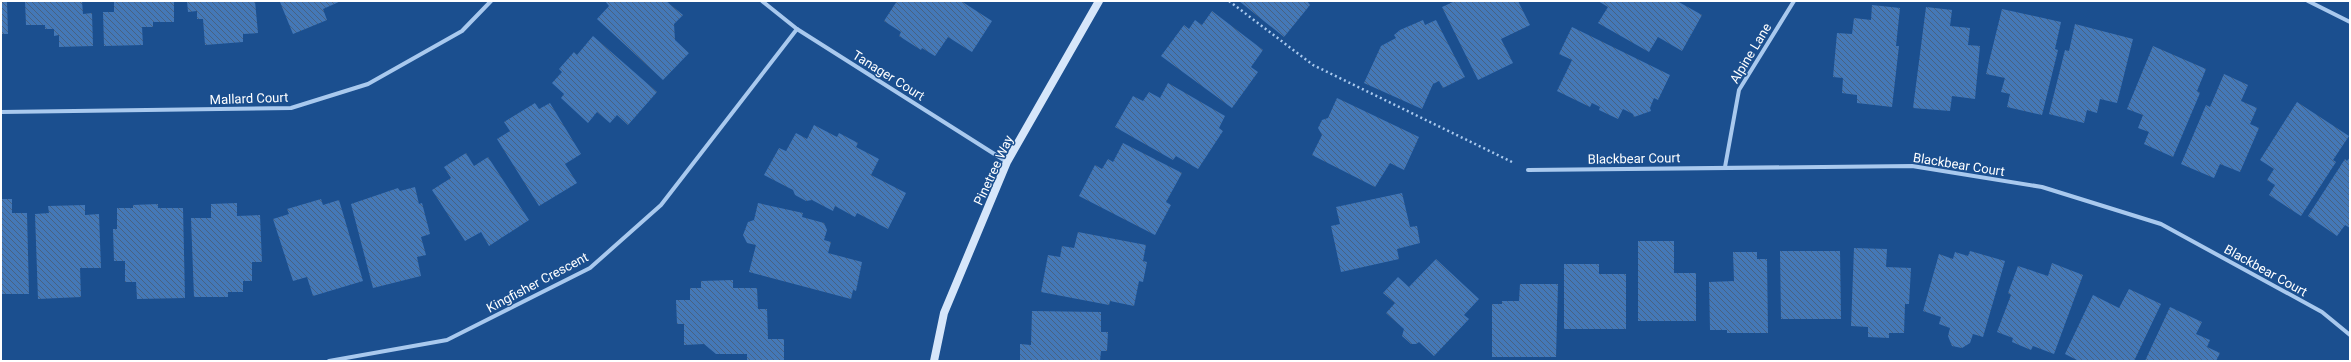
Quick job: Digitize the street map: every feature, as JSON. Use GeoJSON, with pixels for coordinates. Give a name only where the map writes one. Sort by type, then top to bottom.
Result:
{"type":"FeatureCollection","features":[{"type":"Feature","properties":{"kind":"street","name":"Mallard Court"},"geometry":{"type":"LineString","coordinates":[[1,112],[291,108],[368,84],[462,31],[491,1]]}},
{"type":"Feature","properties":{"kind":"street","name":"Tanager Court"},"geometry":{"type":"LineString","coordinates":[[762,1],[797,29],[1008,162]]}},
{"type":"Feature","properties":{"kind":"street","name":"Pinetree Way"},"geometry":{"type":"LineString","coordinates":[[934,361],[944,313],[1008,162],[1099,1]]}},
{"type":"Feature","properties":{"kind":"street","name":"Alpine Lane"},"geometry":{"type":"LineString","coordinates":[[1725,167],[1739,90],[1794,1]]}},
{"type":"Feature","properties":{"kind":"street"},"geometry":{"type":"LineString","coordinates":[[2308,1],[2350,22]]}},
{"type":"Feature","properties":{"kind":"street","name":"Kingfisher Crescent"},"geometry":{"type":"LineString","coordinates":[[329,361],[446,340],[590,268],[661,205],[797,29]]}},
{"type":"Feature","properties":{"kind":"street","name":"Blackbear Court"},"geometry":{"type":"LineString","coordinates":[[1528,170],[1912,166],[2042,187],[2161,224],[2322,312],[2350,336]]}},
{"type":"Feature","properties":{"kind":"path"},"geometry":{"type":"LineString","coordinates":[[1229,1],[1313,66],[1528,170]]}},
{"type":"Feature","properties":{"kind":"building"},"geometry":{"type":"Polygon","coordinates":[[[1,1],[7,1],[8,34],[1,34],[1,1]]]}},
{"type":"Feature","properties":{"kind":"building"},"geometry":{"type":"Polygon","coordinates":[[[25,1],[82,1],[83,14],[92,13],[93,46],[59,47],[59,35],[54,36],[54,29],[45,29],[45,25],[26,25],[25,1]]]}},
{"type":"Feature","properties":{"kind":"building"},"geometry":{"type":"Polygon","coordinates":[[[114,1],[174,1],[174,22],[153,22],[153,27],[142,27],[143,45],[104,46],[103,12],[114,12],[114,1]]]}},
{"type":"Feature","properties":{"kind":"building"},"geometry":{"type":"Polygon","coordinates":[[[187,1],[255,1],[258,33],[243,34],[243,42],[205,45],[203,19],[197,19],[197,11],[188,12],[187,1]]]}},
{"type":"Feature","properties":{"kind":"building"},"geometry":{"type":"Polygon","coordinates":[[[341,1],[323,9],[327,20],[293,34],[280,2],[341,1]]]}},
{"type":"Feature","properties":{"kind":"building"},"geometry":{"type":"Polygon","coordinates":[[[605,1],[666,1],[683,15],[674,24],[675,40],[689,53],[663,80],[597,19],[609,6],[605,1]]]}},
{"type":"Feature","properties":{"kind":"building"},"geometry":{"type":"Polygon","coordinates":[[[897,1],[961,1],[992,21],[972,52],[948,37],[935,56],[922,48],[921,50],[899,36],[901,32],[884,21],[897,1]]]}},
{"type":"Feature","properties":{"kind":"building"},"geometry":{"type":"Polygon","coordinates":[[[1239,1],[1307,1],[1310,5],[1284,37],[1239,1]]]}},
{"type":"Feature","properties":{"kind":"building"},"geometry":{"type":"Polygon","coordinates":[[[1455,1],[1518,1],[1530,25],[1501,39],[1513,63],[1478,80],[1442,7],[1455,1]]]}},
{"type":"Feature","properties":{"kind":"building"},"geometry":{"type":"Polygon","coordinates":[[[1598,1],[1677,1],[1702,15],[1682,51],[1658,37],[1649,52],[1598,23],[1608,7],[1598,1]]]}},
{"type":"Feature","properties":{"kind":"building"},"geometry":{"type":"Polygon","coordinates":[[[1872,5],[1900,8],[1896,46],[1899,46],[1892,107],[1857,103],[1857,95],[1842,93],[1843,78],[1833,77],[1837,33],[1852,34],[1854,18],[1871,20],[1872,5]]]}},
{"type":"Feature","properties":{"kind":"building"},"geometry":{"type":"Polygon","coordinates":[[[1926,7],[1952,10],[1950,26],[1970,28],[1968,45],[1980,46],[1975,99],[1952,96],[1950,111],[1913,108],[1926,7]]]}},
{"type":"Feature","properties":{"kind":"building"},"geometry":{"type":"Polygon","coordinates":[[[2002,9],[2061,22],[2055,49],[2058,50],[2042,115],[2007,107],[2010,94],[2001,92],[2005,78],[1986,74],[2002,9]]]}},
{"type":"Feature","properties":{"kind":"building"},"geometry":{"type":"Polygon","coordinates":[[[1212,11],[1263,50],[1251,67],[1258,72],[1232,108],[1161,56],[1184,25],[1189,29],[1195,20],[1202,25],[1212,11]]]}},
{"type":"Feature","properties":{"kind":"building"},"geometry":{"type":"Polygon","coordinates":[[[1423,20],[1425,25],[1436,20],[1465,77],[1443,88],[1439,81],[1433,84],[1422,109],[1364,83],[1381,46],[1396,38],[1394,35],[1400,30],[1423,20]]]}},
{"type":"Feature","properties":{"kind":"building"},"geometry":{"type":"Polygon","coordinates":[[[2075,24],[2133,39],[2117,103],[2100,99],[2097,113],[2087,110],[2084,123],[2049,114],[2065,50],[2069,51],[2075,24]]]}},
{"type":"Feature","properties":{"kind":"building"},"geometry":{"type":"Polygon","coordinates":[[[1572,27],[1670,75],[1658,100],[1654,98],[1650,108],[1651,111],[1634,117],[1633,114],[1623,109],[1618,119],[1599,110],[1600,107],[1592,103],[1590,107],[1557,91],[1572,60],[1559,54],[1572,27]]]}},
{"type":"Feature","properties":{"kind":"building"},"geometry":{"type":"Polygon","coordinates":[[[593,36],[657,92],[628,125],[617,115],[610,123],[597,112],[588,123],[561,98],[564,94],[552,83],[562,72],[559,69],[574,52],[577,55],[593,36]]]}},
{"type":"Feature","properties":{"kind":"building"},"geometry":{"type":"Polygon","coordinates":[[[2153,46],[2206,69],[2197,91],[2200,93],[2173,157],[2144,144],[2149,132],[2138,128],[2143,115],[2127,109],[2153,46]]]}},
{"type":"Feature","properties":{"kind":"building"},"geometry":{"type":"Polygon","coordinates":[[[2224,74],[2248,85],[2241,101],[2257,108],[2250,124],[2259,128],[2240,172],[2220,164],[2214,178],[2181,164],[2206,105],[2210,107],[2224,74]]]}},
{"type":"Feature","properties":{"kind":"building"},"geometry":{"type":"Polygon","coordinates":[[[1168,83],[1225,116],[1219,128],[1223,131],[1198,169],[1176,156],[1173,160],[1115,127],[1133,96],[1143,101],[1149,92],[1160,98],[1168,83]]]}},
{"type":"Feature","properties":{"kind":"building"},"geometry":{"type":"Polygon","coordinates":[[[1337,98],[1419,137],[1404,170],[1390,163],[1375,187],[1312,155],[1322,135],[1318,128],[1322,120],[1328,118],[1337,98]]]}},
{"type":"Feature","properties":{"kind":"building"},"geometry":{"type":"Polygon","coordinates":[[[2297,102],[2349,136],[2333,160],[2336,162],[2301,216],[2269,195],[2275,185],[2267,180],[2274,169],[2260,160],[2297,102]]]}},
{"type":"Feature","properties":{"kind":"building"},"geometry":{"type":"Polygon","coordinates":[[[535,103],[539,109],[550,103],[581,154],[565,164],[577,183],[539,206],[497,139],[510,131],[504,122],[535,103]]]}},
{"type":"Feature","properties":{"kind":"building"},"geometry":{"type":"Polygon","coordinates":[[[814,125],[837,137],[839,133],[858,143],[856,147],[879,159],[871,175],[906,193],[888,229],[857,213],[855,217],[835,206],[833,211],[812,200],[806,201],[795,195],[793,190],[764,175],[779,148],[786,151],[796,133],[807,139],[814,125]]]}},
{"type":"Feature","properties":{"kind":"building"},"geometry":{"type":"Polygon","coordinates":[[[1123,143],[1182,173],[1166,202],[1171,205],[1155,235],[1079,196],[1095,165],[1102,169],[1108,159],[1113,162],[1123,143]]]}},
{"type":"Feature","properties":{"kind":"building"},"geometry":{"type":"Polygon","coordinates":[[[466,153],[474,166],[488,157],[529,220],[489,246],[481,232],[465,241],[432,190],[451,178],[444,167],[466,153]]]}},
{"type":"Feature","properties":{"kind":"building"},"geometry":{"type":"Polygon","coordinates":[[[2350,157],[2350,228],[2345,225],[2337,236],[2308,216],[2345,159],[2347,161],[2350,157]]]}},
{"type":"Feature","properties":{"kind":"building"},"geometry":{"type":"Polygon","coordinates":[[[415,187],[419,204],[422,203],[430,234],[421,237],[426,255],[417,257],[421,276],[373,288],[351,204],[398,188],[400,191],[415,187]]]}},
{"type":"Feature","properties":{"kind":"building"},"geometry":{"type":"Polygon","coordinates":[[[1402,193],[1410,227],[1417,226],[1420,243],[1397,249],[1399,259],[1341,272],[1331,226],[1340,224],[1336,207],[1402,193]]]}},
{"type":"Feature","properties":{"kind":"building"},"geometry":{"type":"Polygon","coordinates":[[[1,199],[12,199],[12,213],[27,213],[29,294],[1,294],[1,199]]]}},
{"type":"Feature","properties":{"kind":"building"},"geometry":{"type":"Polygon","coordinates":[[[321,199],[323,205],[339,200],[363,281],[313,296],[307,277],[293,281],[273,219],[289,214],[287,209],[321,199]]]}},
{"type":"Feature","properties":{"kind":"building"},"geometry":{"type":"Polygon","coordinates":[[[237,203],[237,216],[260,215],[262,262],[252,262],[252,281],[243,281],[243,292],[228,292],[228,297],[194,297],[191,218],[211,218],[211,204],[237,203]]]}},
{"type":"Feature","properties":{"kind":"building"},"geometry":{"type":"Polygon","coordinates":[[[758,203],[803,213],[802,217],[824,223],[827,230],[824,240],[831,242],[828,253],[862,262],[856,291],[853,290],[851,299],[749,272],[756,245],[747,243],[743,235],[748,222],[754,220],[758,203]]]}},
{"type":"Feature","properties":{"kind":"building"},"geometry":{"type":"Polygon","coordinates":[[[158,204],[158,208],[183,208],[185,298],[137,299],[136,282],[125,282],[125,261],[114,261],[113,229],[117,229],[117,208],[133,208],[133,205],[158,204]]]}},
{"type":"Feature","properties":{"kind":"building"},"geometry":{"type":"Polygon","coordinates":[[[85,205],[85,215],[99,214],[101,268],[80,268],[81,297],[38,299],[35,214],[49,213],[48,206],[85,205]]]}},
{"type":"Feature","properties":{"kind":"building"},"geometry":{"type":"Polygon","coordinates":[[[1078,232],[1146,245],[1143,261],[1147,262],[1143,282],[1139,281],[1134,306],[1110,301],[1109,305],[1041,292],[1048,255],[1060,257],[1062,246],[1074,248],[1078,232]]]}},
{"type":"Feature","properties":{"kind":"building"},"geometry":{"type":"Polygon","coordinates":[[[1638,241],[1674,241],[1674,273],[1696,273],[1696,321],[1638,321],[1638,241]]]}},
{"type":"Feature","properties":{"kind":"building"},"geometry":{"type":"Polygon","coordinates":[[[1854,248],[1887,249],[1886,267],[1911,268],[1909,304],[1905,304],[1904,333],[1889,333],[1889,338],[1868,337],[1868,327],[1851,326],[1854,248]]]}},
{"type":"Feature","properties":{"kind":"building"},"geometry":{"type":"Polygon","coordinates":[[[1780,251],[1840,251],[1841,319],[1781,319],[1780,251]]]}},
{"type":"Feature","properties":{"kind":"building"},"geometry":{"type":"Polygon","coordinates":[[[1970,251],[2005,261],[1983,337],[1973,334],[1970,343],[1962,348],[1952,346],[1948,336],[1950,328],[1939,324],[1941,317],[1923,311],[1939,254],[1953,259],[1955,252],[1968,256],[1970,251]]]}},
{"type":"Feature","properties":{"kind":"building"},"geometry":{"type":"Polygon","coordinates":[[[1733,252],[1757,252],[1757,259],[1767,259],[1768,333],[1727,333],[1727,330],[1710,330],[1709,282],[1734,281],[1733,252]]]}},
{"type":"Feature","properties":{"kind":"building"},"geometry":{"type":"Polygon","coordinates":[[[1436,259],[1479,299],[1464,315],[1469,319],[1434,356],[1419,342],[1416,344],[1411,344],[1402,336],[1404,329],[1386,313],[1395,303],[1383,293],[1398,277],[1409,287],[1436,259]]]}},
{"type":"Feature","properties":{"kind":"building"},"geometry":{"type":"Polygon","coordinates":[[[2052,263],[2083,275],[2054,354],[2033,346],[2031,350],[2012,342],[2013,338],[1997,332],[2011,295],[2008,293],[2018,266],[2048,276],[2052,263]]]}},
{"type":"Feature","properties":{"kind":"building"},"geometry":{"type":"Polygon","coordinates":[[[1564,264],[1599,264],[1599,274],[1626,274],[1626,329],[1564,329],[1564,264]]]}},
{"type":"Feature","properties":{"kind":"building"},"geometry":{"type":"Polygon","coordinates":[[[733,280],[733,288],[757,288],[758,309],[767,309],[768,339],[784,339],[784,361],[747,361],[747,354],[716,354],[704,344],[684,345],[684,324],[677,324],[676,300],[690,300],[690,288],[701,288],[701,281],[733,280]]]}},
{"type":"Feature","properties":{"kind":"building"},"geometry":{"type":"Polygon","coordinates":[[[1520,284],[1558,284],[1556,357],[1492,357],[1492,304],[1502,304],[1502,301],[1519,301],[1520,284]]]}},
{"type":"Feature","properties":{"kind":"building"},"geometry":{"type":"Polygon","coordinates":[[[2129,289],[2161,304],[2134,361],[2079,361],[2065,354],[2093,295],[2119,308],[2129,289]]]}},
{"type":"Feature","properties":{"kind":"building"},"geometry":{"type":"Polygon","coordinates":[[[2170,307],[2202,322],[2196,334],[2210,340],[2207,347],[2220,353],[2216,361],[2145,361],[2170,307]]]}},
{"type":"Feature","properties":{"kind":"building"},"geometry":{"type":"Polygon","coordinates":[[[1032,311],[1101,312],[1101,332],[1108,332],[1107,351],[1101,351],[1100,361],[1020,361],[1020,344],[1031,345],[1032,311]]]}}]}
